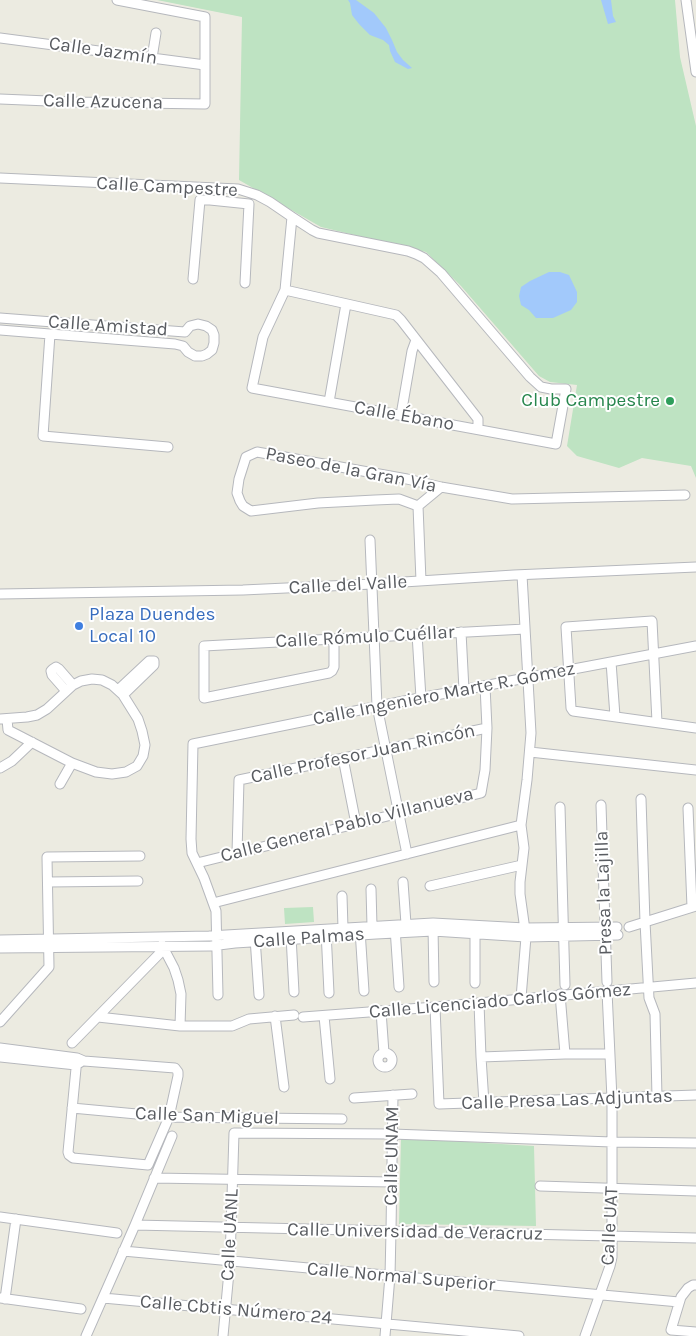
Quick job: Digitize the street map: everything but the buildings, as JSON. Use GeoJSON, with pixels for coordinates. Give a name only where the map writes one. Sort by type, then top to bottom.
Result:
{"type":"FeatureCollection","features":[{"type":"Feature","properties":{"kind":"street"},"geometry":{"type":"LineString","coordinates":[[117,0],[205,17],[205,65]]}},
{"type":"Feature","properties":{"kind":"street"},"geometry":{"type":"LineString","coordinates":[[686,0],[696,72]]}},
{"type":"Feature","properties":{"kind":"street"},"geometry":{"type":"LineString","coordinates":[[152,58],[156,33]]}},
{"type":"Feature","properties":{"kind":"street","name":"Calle Jazmín"},"geometry":{"type":"LineString","coordinates":[[0,38],[205,65]]}},
{"type":"Feature","properties":{"kind":"street","name":"Calle Azucena"},"geometry":{"type":"LineString","coordinates":[[0,99],[205,104],[205,65]]}},
{"type":"Feature","properties":{"kind":"street","name":"Calle Campestre"},"geometry":{"type":"LineString","coordinates":[[0,178],[238,189],[256,195],[318,233],[408,251],[424,258],[441,274],[530,377],[541,387],[566,389],[556,444]]}},
{"type":"Feature","properties":{"kind":"street"},"geometry":{"type":"LineString","coordinates":[[210,188],[210,200]]}},
{"type":"Feature","properties":{"kind":"street"},"geometry":{"type":"LineString","coordinates":[[193,279],[200,200],[210,200],[249,204],[245,283]]}},
{"type":"Feature","properties":{"kind":"street"},"geometry":{"type":"LineString","coordinates":[[292,217],[285,290],[396,315],[478,419],[478,429]]}},
{"type":"Feature","properties":{"kind":"street","name":"Calle Ébano"},"geometry":{"type":"LineString","coordinates":[[285,290],[263,337],[252,388],[556,444]]}},
{"type":"Feature","properties":{"kind":"street"},"geometry":{"type":"LineString","coordinates":[[329,402],[346,304]]}},
{"type":"Feature","properties":{"kind":"street"},"geometry":{"type":"LineString","coordinates":[[0,318],[0,329]]}},
{"type":"Feature","properties":{"kind":"street","name":"Calle Amistad"},"geometry":{"type":"LineString","coordinates":[[0,318],[184,332],[190,326],[198,324],[212,330],[214,343],[212,350],[207,354],[195,356],[188,352],[184,346],[0,329]]}},
{"type":"Feature","properties":{"kind":"street"},"geometry":{"type":"LineString","coordinates":[[91,338],[92,325]]}},
{"type":"Feature","properties":{"kind":"street"},"geometry":{"type":"LineString","coordinates":[[184,332],[182,338],[184,346]]}},
{"type":"Feature","properties":{"kind":"street"},"geometry":{"type":"LineString","coordinates":[[50,334],[43,436],[168,447]]}},
{"type":"Feature","properties":{"kind":"street"},"geometry":{"type":"LineString","coordinates":[[401,415],[412,351],[416,340]]}},
{"type":"Feature","properties":{"kind":"street","name":"Paseo de la Gran Vía"},"geometry":{"type":"LineString","coordinates":[[418,506],[399,499],[318,503],[251,511],[243,506],[237,493],[246,457],[257,452],[512,499],[685,494]]}},
{"type":"Feature","properties":{"kind":"street"},"geometry":{"type":"LineString","coordinates":[[421,581],[418,506],[441,487]]}},
{"type":"Feature","properties":{"kind":"street"},"geometry":{"type":"LineString","coordinates":[[370,540],[377,706],[407,854]]}},
{"type":"Feature","properties":{"kind":"street","name":"Calle del Valle"},"geometry":{"type":"LineString","coordinates":[[0,594],[243,590],[696,567]]}},
{"type":"Feature","properties":{"kind":"street"},"geometry":{"type":"LineString","coordinates":[[521,998],[525,932],[520,894],[524,848],[522,825],[531,733],[522,575]]}},
{"type":"Feature","properties":{"kind":"street"},"geometry":{"type":"LineString","coordinates":[[658,722],[652,621],[566,627],[571,708],[573,711],[696,728]]}},
{"type":"Feature","properties":{"kind":"street","name":"Calle Rómulo Cuéllar"},"geometry":{"type":"LineString","coordinates":[[334,639],[334,667],[329,673],[204,698],[204,646],[525,628]]}},
{"type":"Feature","properties":{"kind":"street"},"geometry":{"type":"LineString","coordinates":[[461,632],[464,690]]}},
{"type":"Feature","properties":{"kind":"street"},"geometry":{"type":"LineString","coordinates":[[417,634],[421,698]]}},
{"type":"Feature","properties":{"kind":"street","name":"Calle Ingeniero Marte R. Gómez"},"geometry":{"type":"LineString","coordinates":[[197,863],[192,853],[191,839],[193,744],[377,706],[696,646]]}},
{"type":"Feature","properties":{"kind":"street"},"geometry":{"type":"LineString","coordinates":[[611,662],[615,716]]}},
{"type":"Feature","properties":{"kind":"street"},"geometry":{"type":"LineString","coordinates":[[66,691],[52,675],[52,669],[59,668],[73,685]]}},
{"type":"Feature","properties":{"kind":"street"},"geometry":{"type":"LineString","coordinates":[[120,693],[136,678]]}},
{"type":"Feature","properties":{"kind":"street"},"geometry":{"type":"LineString","coordinates":[[102,680],[112,685],[120,693],[138,719],[145,745],[142,756],[136,766],[126,772],[112,774],[96,772],[4,730],[3,719],[37,715],[80,681],[102,680]]}},
{"type":"Feature","properties":{"kind":"street","name":"Calle General Pablo Villanueva"},"geometry":{"type":"LineString","coordinates":[[197,863],[481,792],[485,770],[487,728],[485,686]]}},
{"type":"Feature","properties":{"kind":"street","name":"Calle Profesor Juan Rincón"},"geometry":{"type":"LineString","coordinates":[[237,853],[239,780],[487,728]]}},
{"type":"Feature","properties":{"kind":"street"},"geometry":{"type":"LineString","coordinates":[[0,768],[12,761],[32,742]]}},
{"type":"Feature","properties":{"kind":"street"},"geometry":{"type":"LineString","coordinates":[[530,752],[696,770]]}},
{"type":"Feature","properties":{"kind":"street"},"geometry":{"type":"LineString","coordinates":[[343,758],[356,824]]}},
{"type":"Feature","properties":{"kind":"street"},"geometry":{"type":"LineString","coordinates":[[60,784],[72,762]]}},
{"type":"Feature","properties":{"kind":"street"},"geometry":{"type":"LineString","coordinates":[[641,799],[644,922],[649,998],[655,1014],[657,1097]]}},
{"type":"Feature","properties":{"kind":"street","name":"Presa la Lajilla"},"geometry":{"type":"LineString","coordinates":[[601,805],[609,1054]]}},
{"type":"Feature","properties":{"kind":"street"},"geometry":{"type":"LineString","coordinates":[[560,807],[565,985]]}},
{"type":"Feature","properties":{"kind":"street"},"geometry":{"type":"LineString","coordinates":[[629,927],[668,916],[694,906],[688,808]]}},
{"type":"Feature","properties":{"kind":"street"},"geometry":{"type":"LineString","coordinates":[[213,903],[522,825]]}},
{"type":"Feature","properties":{"kind":"street"},"geometry":{"type":"LineString","coordinates":[[0,1022],[49,967],[47,857],[140,856]]}},
{"type":"Feature","properties":{"kind":"street"},"geometry":{"type":"LineString","coordinates":[[197,863],[216,911],[218,995]]}},
{"type":"Feature","properties":{"kind":"street"},"geometry":{"type":"LineString","coordinates":[[430,886],[522,865]]}},
{"type":"Feature","properties":{"kind":"street"},"geometry":{"type":"LineString","coordinates":[[48,882],[138,881]]}},
{"type":"Feature","properties":{"kind":"street"},"geometry":{"type":"LineString","coordinates":[[403,882],[406,924]]}},
{"type":"Feature","properties":{"kind":"street"},"geometry":{"type":"LineString","coordinates":[[371,889],[372,926]]}},
{"type":"Feature","properties":{"kind":"street"},"geometry":{"type":"LineString","coordinates":[[342,896],[343,928]]}},
{"type":"Feature","properties":{"kind":"street","name":"Calle Palmas"},"geometry":{"type":"LineString","coordinates":[[326,933],[343,928],[360,931],[372,926],[395,929],[406,924],[525,932],[617,931]]}},
{"type":"Feature","properties":{"kind":"street"},"geometry":{"type":"LineString","coordinates":[[433,927],[434,982]]}},
{"type":"Feature","properties":{"kind":"street","name":"Calle Palmas"},"geometry":{"type":"LineString","coordinates":[[0,940],[163,948],[255,937],[433,927]]}},
{"type":"Feature","properties":{"kind":"street"},"geometry":{"type":"LineString","coordinates":[[395,929],[399,987]]}},
{"type":"Feature","properties":{"kind":"street"},"geometry":{"type":"LineString","coordinates":[[475,929],[475,983]]}},
{"type":"Feature","properties":{"kind":"street"},"geometry":{"type":"LineString","coordinates":[[360,931],[364,991]]}},
{"type":"Feature","properties":{"kind":"street"},"geometry":{"type":"LineString","coordinates":[[326,933],[329,992]]}},
{"type":"Feature","properties":{"kind":"street"},"geometry":{"type":"LineString","coordinates":[[291,935],[294,992]]}},
{"type":"Feature","properties":{"kind":"street"},"geometry":{"type":"LineString","coordinates":[[255,937],[259,995]]}},
{"type":"Feature","properties":{"kind":"street"},"geometry":{"type":"LineString","coordinates":[[159,938],[178,980],[181,994],[180,1026]]}},
{"type":"Feature","properties":{"kind":"street","name":"Calle Palmas"},"geometry":{"type":"LineString","coordinates":[[0,948],[48,943],[159,938],[218,940]]}},
{"type":"Feature","properties":{"kind":"street"},"geometry":{"type":"LineString","coordinates":[[72,1043],[163,948]]}},
{"type":"Feature","properties":{"kind":"street","name":"Calle Licenciado Carlos Gómez"},"geometry":{"type":"LineString","coordinates":[[303,1017],[479,1003],[560,994],[607,986],[649,988],[696,982]]}},
{"type":"Feature","properties":{"kind":"street"},"geometry":{"type":"LineString","coordinates":[[560,994],[565,1054]]}},
{"type":"Feature","properties":{"kind":"street"},"geometry":{"type":"LineString","coordinates":[[479,1003],[480,1057],[484,1103]]}},
{"type":"Feature","properties":{"kind":"street","name":"Calle Presa Las Adjuntas"},"geometry":{"type":"LineString","coordinates":[[435,1007],[439,1104],[696,1095]]}},
{"type":"Feature","properties":{"kind":"street"},"geometry":{"type":"LineString","coordinates":[[381,1011],[384,1053]]}},
{"type":"Feature","properties":{"kind":"street"},"geometry":{"type":"LineString","coordinates":[[98,1017],[180,1026],[232,1026],[249,1019],[294,1015]]}},
{"type":"Feature","properties":{"kind":"street"},"geometry":{"type":"LineString","coordinates":[[275,1016],[284,1087]]}},
{"type":"Feature","properties":{"kind":"street"},"geometry":{"type":"LineString","coordinates":[[324,1016],[330,1079]]}},
{"type":"Feature","properties":{"kind":"street"},"geometry":{"type":"LineString","coordinates":[[0,1048],[79,1061]]}},
{"type":"Feature","properties":{"kind":"street"},"geometry":{"type":"LineString","coordinates":[[480,1057],[609,1054]]}},
{"type":"Feature","properties":{"kind":"street","name":"Calle UAT"},"geometry":{"type":"LineString","coordinates":[[585,1336],[612,1262],[612,1099],[609,1054]]}},
{"type":"Feature","properties":{"kind":"street"},"geometry":{"type":"LineString","coordinates":[[0,1058],[79,1061],[175,1068],[178,1076],[169,1117],[148,1165],[73,1158],[69,1155],[72,1108],[79,1061]]}},
{"type":"Feature","properties":{"kind":"street"},"geometry":{"type":"LineString","coordinates":[[354,1098],[412,1094]]}},
{"type":"Feature","properties":{"kind":"street","name":"Calle UNAM"},"geometry":{"type":"LineString","coordinates":[[385,1336],[390,1276],[393,1095]]}},
{"type":"Feature","properties":{"kind":"street","name":"Calle San Miguel"},"geometry":{"type":"LineString","coordinates":[[72,1108],[169,1117],[342,1120]]}},
{"type":"Feature","properties":{"kind":"street","name":"Calle UANL"},"geometry":{"type":"LineString","coordinates":[[223,1336],[230,1261],[234,1133],[392,1134]]}},
{"type":"Feature","properties":{"kind":"street"},"geometry":{"type":"LineString","coordinates":[[392,1134],[696,1143]]}},
{"type":"Feature","properties":{"kind":"street"},"geometry":{"type":"LineString","coordinates":[[86,1336],[172,1136]]}},
{"type":"Feature","properties":{"kind":"street"},"geometry":{"type":"LineString","coordinates":[[154,1178],[392,1182]]}},
{"type":"Feature","properties":{"kind":"street"},"geometry":{"type":"LineString","coordinates":[[540,1186],[696,1191]]}},
{"type":"Feature","properties":{"kind":"street"},"geometry":{"type":"LineString","coordinates":[[0,1217],[117,1233]]}},
{"type":"Feature","properties":{"kind":"street"},"geometry":{"type":"LineString","coordinates":[[16,1220],[3,1298],[81,1309]]}},
{"type":"Feature","properties":{"kind":"street","name":"Calle Universidad de Veracruz"},"geometry":{"type":"LineString","coordinates":[[135,1225],[696,1238]]}},
{"type":"Feature","properties":{"kind":"street","name":"Calle Normal Superior"},"geometry":{"type":"LineString","coordinates":[[123,1252],[679,1302]]}},
{"type":"Feature","properties":{"kind":"street"},"geometry":{"type":"LineString","coordinates":[[696,1285],[688,1288],[679,1302],[672,1330],[696,1332]]}},
{"type":"Feature","properties":{"kind":"street","name":"Calle Cbtis Número 24"},"geometry":{"type":"LineString","coordinates":[[103,1298],[519,1336]]}},
{"type":"Feature","properties":{"kind":"green space"},"geometry":{"type":"Polygon","coordinates":[[[157,0],[675,0],[680,57],[696,126],[696,478],[691,466],[642,458],[619,468],[577,456],[567,446],[577,385],[550,382],[539,376],[461,286],[426,252],[321,227],[239,180],[242,17],[157,0]]]}},
{"type":"Feature","properties":{"kind":"green space"},"geometry":{"type":"Polygon","coordinates":[[[313,907],[314,922],[285,924],[284,908],[313,907]]]}},
{"type":"Feature","properties":{"kind":"green space"},"geometry":{"type":"Polygon","coordinates":[[[401,1138],[534,1146],[536,1226],[399,1224],[401,1138]]]}},
{"type":"Feature","properties":{"kind":"water"},"geometry":{"type":"Polygon","coordinates":[[[348,0],[356,0],[374,13],[386,28],[397,52],[412,68],[408,69],[395,62],[389,45],[383,40],[370,35],[359,24],[352,15],[348,0]]]}},
{"type":"Feature","properties":{"kind":"water"},"geometry":{"type":"Polygon","coordinates":[[[601,0],[611,0],[613,16],[616,22],[608,24],[601,0]]]}},
{"type":"Feature","properties":{"kind":"water"},"geometry":{"type":"Polygon","coordinates":[[[549,272],[560,272],[569,275],[577,292],[577,302],[571,310],[553,318],[536,318],[521,305],[519,296],[521,287],[549,272]]]}},
{"type":"Feature","properties":{"kind":"place","name":"Club Campestre"},"geometry":{"type":"Point","coordinates":[670,401]}},
{"type":"Feature","properties":{"kind":"place","name":"Plaza Duendes Local 10"},"geometry":{"type":"Point","coordinates":[79,626]}}]}
